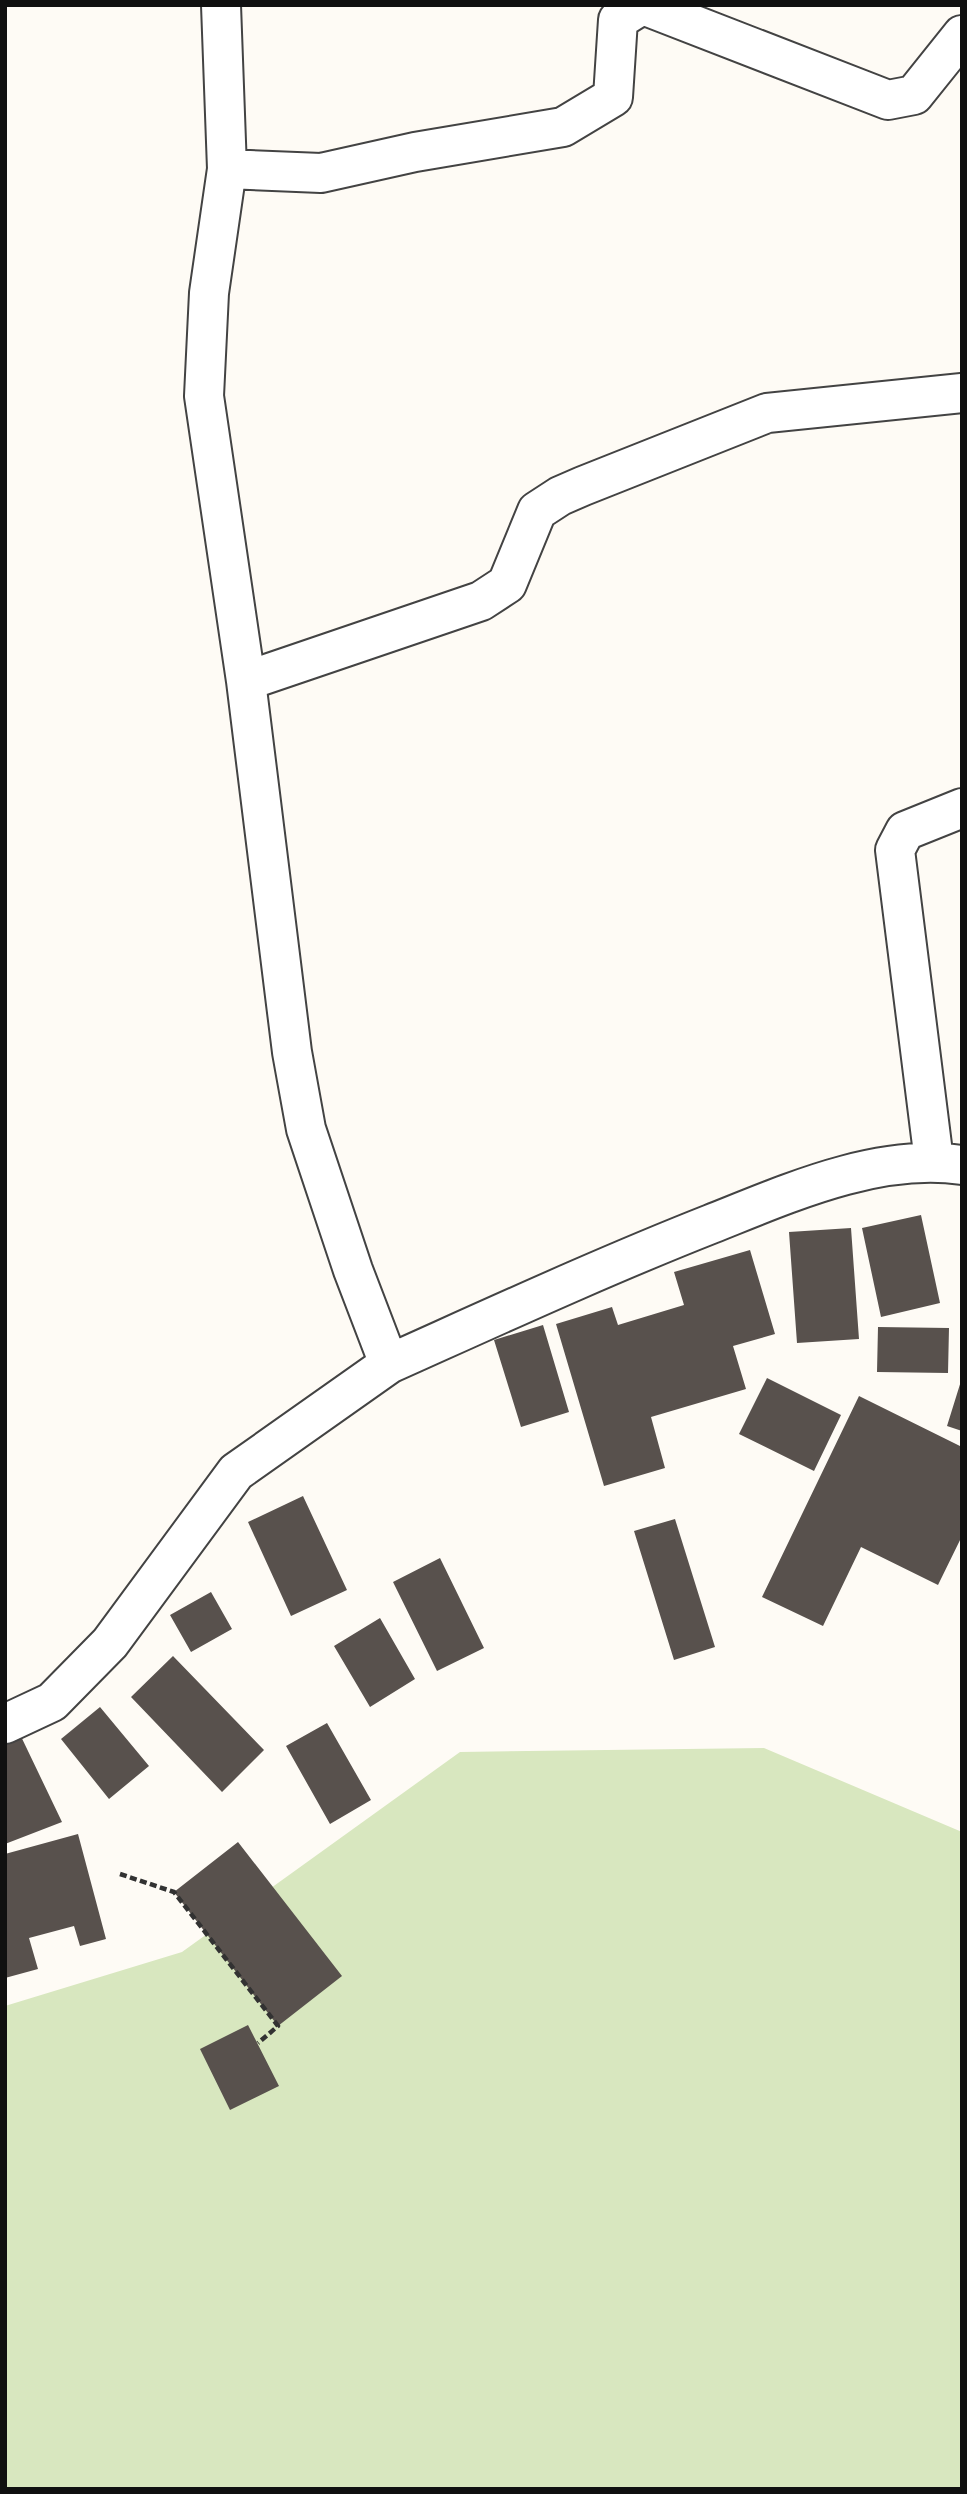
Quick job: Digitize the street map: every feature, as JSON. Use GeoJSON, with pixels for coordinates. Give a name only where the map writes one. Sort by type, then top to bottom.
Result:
{"type":"FeatureCollection","features":[{"type":"Feature","properties":{"kind":"street"},"geometry":{"type":"LineString","coordinates":[[221,5],[227,169],[209,293],[204,396],[246,681],[292,1052],[306,1129],[353,1270],[389,1364]]}},
{"type":"Feature","properties":{"kind":"street"},"geometry":{"type":"LineString","coordinates":[[227,169],[321,173],[415,152],[563,127],[613,97],[618,20],[643,5],[888,100],[914,95],[962,35]]}},
{"type":"Feature","properties":{"kind":"street"},"geometry":{"type":"LineString","coordinates":[[246,681],[481,601],[507,584],[537,511],[560,496],[583,486],[767,414],[962,393]]}},
{"type":"Feature","properties":{"kind":"street"},"geometry":{"type":"LineString","coordinates":[[5,1724],[51,1702],[110,1643],[236,1472],[389,1364],[619,1260],[787,1194],[882,1167],[948,1163],[895,850],[905,831],[962,808]]}},
{"type":"Feature","properties":{"kind":"path"},"geometry":{"type":"LineString","coordinates":[[120,1874],[174,1892],[278,2026],[257,2043]]}},
{"type":"Feature","properties":{"kind":"green space"},"geometry":{"type":"Polygon","coordinates":[[[764,1748],[962,1832],[962,2489],[5,2489],[5,2006],[182,1952],[460,1752],[764,1748]]]}},
{"type":"Feature","properties":{"kind":"building"},"geometry":{"type":"Polygon","coordinates":[[[921,1215],[940,1303],[881,1317],[862,1228],[921,1215]]]}},
{"type":"Feature","properties":{"kind":"building"},"geometry":{"type":"Polygon","coordinates":[[[851,1228],[859,1339],[797,1343],[789,1232],[851,1228]]]}},
{"type":"Feature","properties":{"kind":"building"},"geometry":{"type":"Polygon","coordinates":[[[750,1250],[775,1334],[733,1346],[746,1389],[651,1417],[665,1468],[604,1486],[556,1324],[612,1307],[618,1325],[684,1305],[674,1272],[750,1250]]]}},
{"type":"Feature","properties":{"kind":"building"},"geometry":{"type":"Polygon","coordinates":[[[543,1325],[569,1412],[521,1427],[494,1340],[543,1325]]]}},
{"type":"Feature","properties":{"kind":"building"},"geometry":{"type":"Polygon","coordinates":[[[878,1327],[949,1328],[948,1373],[877,1372],[878,1327]]]}},
{"type":"Feature","properties":{"kind":"building"},"geometry":{"type":"Polygon","coordinates":[[[767,1378],[841,1415],[814,1471],[739,1434],[767,1378]]]}},
{"type":"Feature","properties":{"kind":"building"},"geometry":{"type":"Polygon","coordinates":[[[962,1381],[962,1431],[947,1426],[962,1381]]]}},
{"type":"Feature","properties":{"kind":"building"},"geometry":{"type":"Polygon","coordinates":[[[859,1396],[962,1447],[962,1536],[938,1585],[861,1547],[823,1626],[762,1597],[859,1396]]]}},
{"type":"Feature","properties":{"kind":"building"},"geometry":{"type":"Polygon","coordinates":[[[303,1496],[347,1590],[291,1616],[248,1522],[303,1496]]]}},
{"type":"Feature","properties":{"kind":"building"},"geometry":{"type":"Polygon","coordinates":[[[675,1519],[715,1647],[674,1660],[634,1531],[675,1519]]]}},
{"type":"Feature","properties":{"kind":"building"},"geometry":{"type":"Polygon","coordinates":[[[440,1558],[484,1648],[437,1671],[393,1582],[440,1558]]]}},
{"type":"Feature","properties":{"kind":"building"},"geometry":{"type":"Polygon","coordinates":[[[211,1592],[232,1629],[191,1652],[170,1615],[211,1592]]]}},
{"type":"Feature","properties":{"kind":"building"},"geometry":{"type":"Polygon","coordinates":[[[380,1618],[415,1679],[370,1707],[334,1646],[380,1618]]]}},
{"type":"Feature","properties":{"kind":"building"},"geometry":{"type":"Polygon","coordinates":[[[173,1656],[264,1750],[222,1792],[131,1697],[173,1656]]]}},
{"type":"Feature","properties":{"kind":"building"},"geometry":{"type":"Polygon","coordinates":[[[100,1707],[149,1766],[109,1799],[61,1739],[100,1707]]]}},
{"type":"Feature","properties":{"kind":"building"},"geometry":{"type":"Polygon","coordinates":[[[327,1723],[371,1800],[330,1824],[286,1746],[327,1723]]]}},
{"type":"Feature","properties":{"kind":"building"},"geometry":{"type":"Polygon","coordinates":[[[16,1726],[62,1822],[5,1844],[5,1732],[16,1726]]]}},
{"type":"Feature","properties":{"kind":"building"},"geometry":{"type":"Polygon","coordinates":[[[78,1834],[106,1939],[80,1946],[74,1926],[29,1938],[38,1969],[5,1978],[5,1854],[78,1834]]]}},
{"type":"Feature","properties":{"kind":"building"},"geometry":{"type":"Polygon","coordinates":[[[238,1842],[342,1976],[278,2026],[174,1892],[238,1842]]]}},
{"type":"Feature","properties":{"kind":"building"},"geometry":{"type":"Polygon","coordinates":[[[248,2025],[279,2086],[230,2110],[200,2049],[248,2025]]]}}]}
